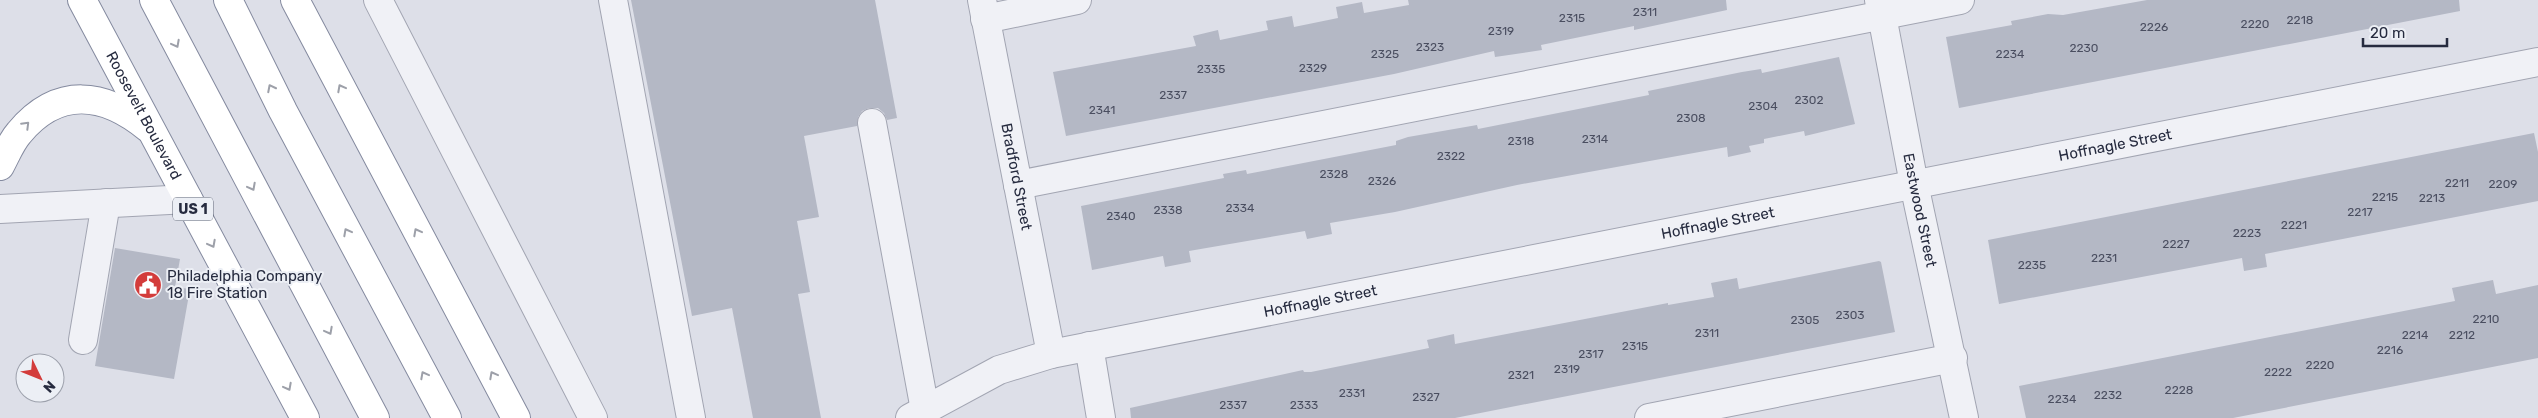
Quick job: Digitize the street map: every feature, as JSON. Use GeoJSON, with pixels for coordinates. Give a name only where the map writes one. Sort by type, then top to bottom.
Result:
{"type":"FeatureCollection","features":[{"type":"Feature","properties":{"kind":"highway","name":"Roosevelt Boulevard"},"geometry":{"type":"LineString","coordinates":[[82,0],[304,418]]}},
{"type":"Feature","properties":{"kind":"highway"},"geometry":{"type":"LineString","coordinates":[[154,0],[375,418]]}},
{"type":"Feature","properties":{"kind":"highway"},"geometry":{"type":"LineString","coordinates":[[228,0],[283,111],[447,418]]}},
{"type":"Feature","properties":{"kind":"highway"},"geometry":{"type":"LineString","coordinates":[[295,0],[516,418]]}},
{"type":"Feature","properties":{"kind":"highway"},"geometry":{"type":"LineString","coordinates":[[0,166],[18,134],[47,108],[62,102],[79,98],[98,100],[132,115],[151,130]]}},
{"type":"Feature","properties":{"kind":"street"},"geometry":{"type":"LineString","coordinates":[[378,0],[593,418]]}},
{"type":"Feature","properties":{"kind":"street"},"geometry":{"type":"LineString","coordinates":[[613,0],[691,418]]}},
{"type":"Feature","properties":{"kind":"street"},"geometry":{"type":"LineString","coordinates":[[983,9],[1077,0]]}},
{"type":"Feature","properties":{"kind":"street"},"geometry":{"type":"LineString","coordinates":[[1018,185],[1880,8],[1960,0]]}},
{"type":"Feature","properties":{"kind":"street","name":"Eastwood Street"},"geometry":{"type":"LineString","coordinates":[[1880,8],[1914,184],[1953,358],[1964,418]]}},
{"type":"Feature","properties":{"kind":"street","name":"Bradford Street"},"geometry":{"type":"LineString","coordinates":[[983,9],[1051,354]]}},
{"type":"Feature","properties":{"kind":"street","name":"Hoffnagle Street"},"geometry":{"type":"LineString","coordinates":[[917,414],[1000,370],[1051,354],[2538,62]]}},
{"type":"Feature","properties":{"kind":"street"},"geometry":{"type":"LineString","coordinates":[[872,123],[917,414]]}},
{"type":"Feature","properties":{"kind":"street"},"geometry":{"type":"LineString","coordinates":[[0,209],[188,199]]}},
{"type":"Feature","properties":{"kind":"street"},"geometry":{"type":"LineString","coordinates":[[83,340],[106,203]]}},
{"type":"Feature","properties":{"kind":"street"},"geometry":{"type":"LineString","coordinates":[[1089,346],[1101,418]]}},
{"type":"Feature","properties":{"kind":"street"},"geometry":{"type":"LineString","coordinates":[[1649,418],[1953,358]]}},
{"type":"Feature","properties":{"kind":"building"},"geometry":{"type":"Polygon","coordinates":[[[631,0],[875,0],[897,118],[887,120],[884,113],[878,108],[869,108],[862,111],[858,117],[857,126],[804,136],[819,217],[797,221],[810,292],[798,294],[821,418],[753,418],[732,308],[692,316],[631,0]]]}},
{"type":"Feature","properties":{"kind":"building"},"geometry":{"type":"Polygon","coordinates":[[[1408,0],[1726,0],[1727,10],[1634,30],[1634,26],[1541,45],[1542,50],[1495,57],[1494,51],[1394,74],[1066,136],[1053,72],[1196,46],[1193,36],[1218,30],[1220,40],[1268,30],[1266,21],[1292,16],[1294,27],[1338,18],[1336,7],[1362,2],[1364,13],[1409,5],[1408,0]]]}},
{"type":"Feature","properties":{"kind":"building"},"geometry":{"type":"Polygon","coordinates":[[[2147,0],[2459,0],[2460,11],[1959,108],[1946,37],[2012,25],[2011,21],[2048,14],[2063,15],[2147,0]]]}},
{"type":"Feature","properties":{"kind":"building"},"geometry":{"type":"Polygon","coordinates":[[[1839,57],[1855,124],[1805,136],[1804,131],[1764,139],[1764,143],[1749,146],[1751,152],[1728,157],[1727,147],[1517,185],[1395,212],[1330,223],[1332,234],[1307,239],[1305,231],[1189,251],[1191,262],[1165,267],[1163,256],[1092,270],[1081,206],[1224,178],[1223,174],[1246,170],[1247,174],[1396,145],[1396,141],[1408,137],[1477,125],[1478,129],[1649,95],[1648,91],[1742,72],[1761,69],[1762,73],[1839,57]]]}},
{"type":"Feature","properties":{"kind":"building"},"geometry":{"type":"Polygon","coordinates":[[[2534,133],[2538,152],[2538,201],[2265,254],[2267,267],[2244,271],[2242,258],[1999,304],[1988,240],[2534,133]]]}},
{"type":"Feature","properties":{"kind":"building"},"geometry":{"type":"Polygon","coordinates":[[[115,248],[180,259],[175,287],[190,289],[174,379],[95,366],[115,248]]]}},
{"type":"Feature","properties":{"kind":"building"},"geometry":{"type":"Polygon","coordinates":[[[1881,262],[1895,332],[1455,418],[1131,418],[1130,408],[1303,370],[1304,372],[1311,372],[1429,348],[1427,340],[1454,334],[1455,344],[1668,303],[1668,305],[1714,297],[1711,283],[1737,278],[1739,289],[1881,262]]]}},
{"type":"Feature","properties":{"kind":"building"},"geometry":{"type":"Polygon","coordinates":[[[2493,280],[2496,294],[2538,285],[2538,358],[2233,418],[2026,418],[2019,386],[2455,301],[2452,288],[2493,280]]]}},
{"type":"Feature","properties":{"kind":"place","name":"Philadelphia Company 18 Fire Station"},"geometry":{"type":"Point","coordinates":[148,285]}}]}
